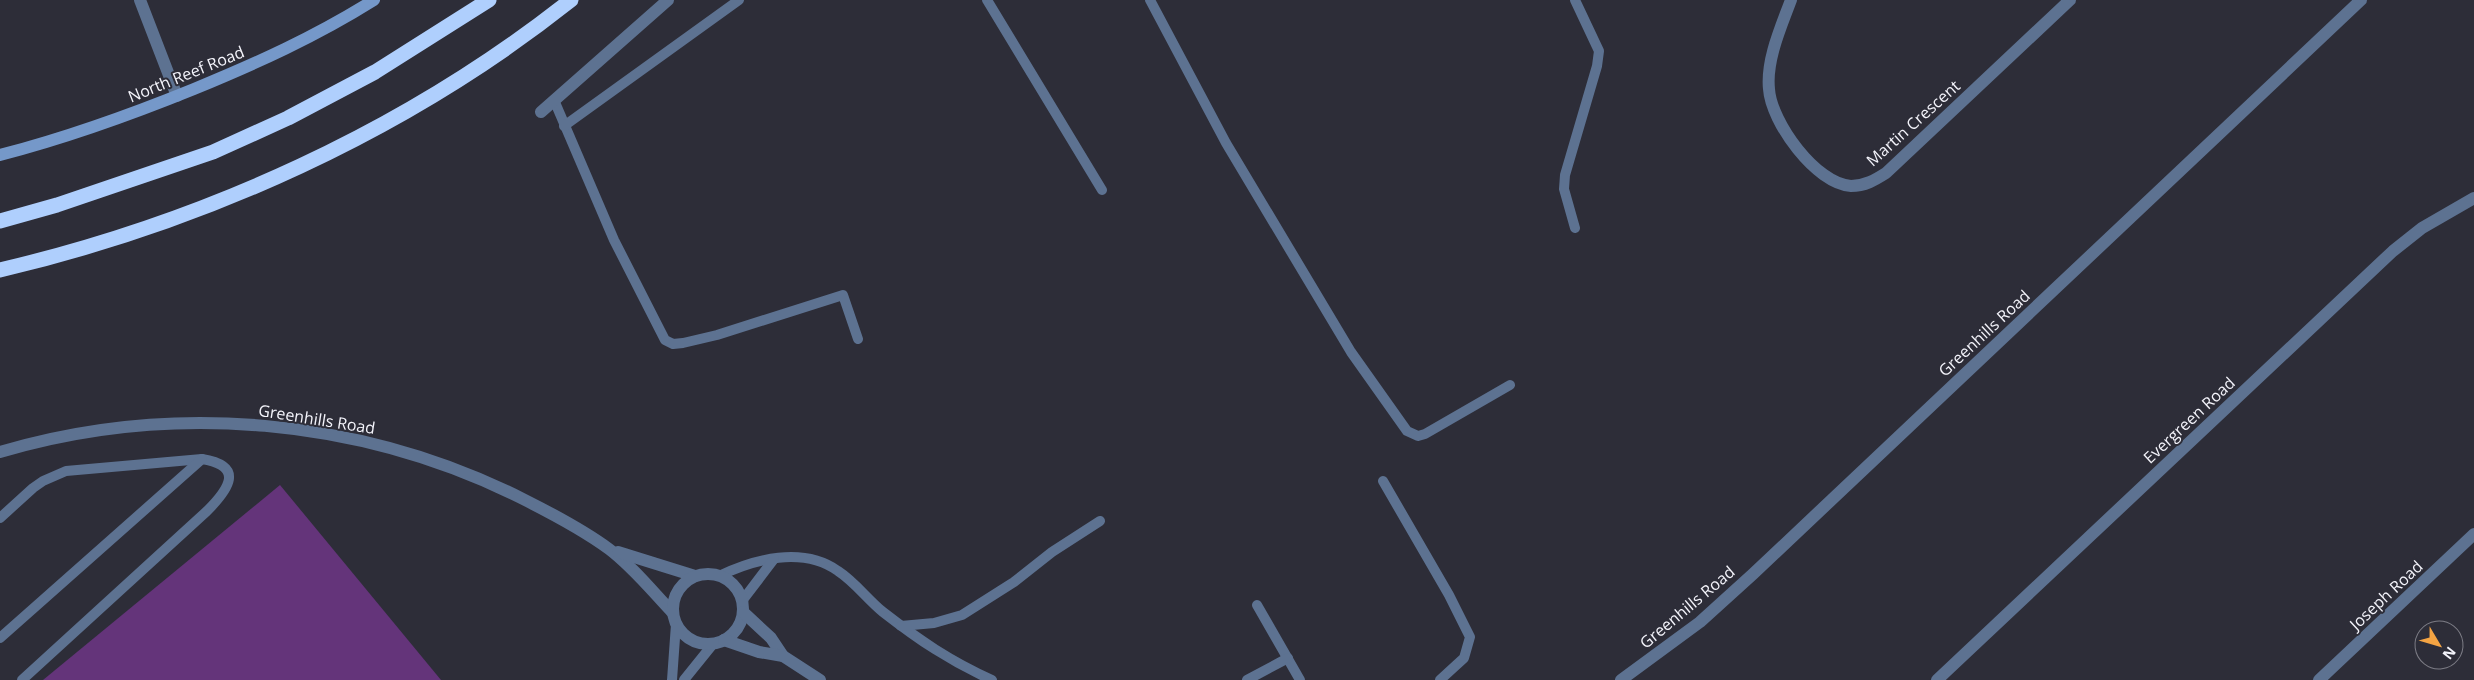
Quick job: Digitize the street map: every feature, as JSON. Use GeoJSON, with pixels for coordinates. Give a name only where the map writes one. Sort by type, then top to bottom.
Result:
{"type":"FeatureCollection","features":[{"type":"Feature","properties":{"kind":"highway"},"geometry":{"type":"LineString","coordinates":[[0,221],[57,205],[213,152],[288,118],[375,72],[489,0]]}},
{"type":"Feature","properties":{"kind":"highway"},"geometry":{"type":"LineString","coordinates":[[0,270],[124,235],[206,207],[261,183],[378,126],[433,94],[493,56],[571,0]]}},
{"type":"Feature","properties":{"kind":"main road","name":"North Reef Road"},"geometry":{"type":"LineString","coordinates":[[0,155],[107,123],[177,96],[275,55],[319,33],[374,0]]}},
{"type":"Feature","properties":{"kind":"street"},"geometry":{"type":"LineString","coordinates":[[140,0],[177,96]]}},
{"type":"Feature","properties":{"kind":"street"},"geometry":{"type":"LineString","coordinates":[[541,112],[668,0]]}},
{"type":"Feature","properties":{"kind":"street","name":"Martin Crescent"},"geometry":{"type":"LineString","coordinates":[[1791,0],[1770,70],[1768,86],[1775,114],[1793,142],[1816,169],[1829,180],[1849,186],[1870,183],[1886,172],[2070,0]]}},
{"type":"Feature","properties":{"kind":"street","name":"Greenhills Road"},"geometry":{"type":"LineString","coordinates":[[1621,680],[1700,622],[1753,574],[2361,0]]}},
{"type":"Feature","properties":{"kind":"street","name":"Evergreen Road"},"geometry":{"type":"LineString","coordinates":[[1938,680],[2393,251],[2422,228],[2474,198]]}},
{"type":"Feature","properties":{"kind":"street","name":"Greenhills Road"},"geometry":{"type":"LineString","coordinates":[[0,452],[28,443],[88,432],[160,424],[227,423],[294,428],[358,439],[428,458],[489,482],[555,516],[608,549],[629,567],[674,618]]}},
{"type":"Feature","properties":{"kind":"street","name":"Joseph Road"},"geometry":{"type":"LineString","coordinates":[[2319,680],[2474,534]]}},
{"type":"Feature","properties":{"kind":"street","name":"Greenhills Road"},"geometry":{"type":"LineString","coordinates":[[608,549],[645,563],[695,576]]}},
{"type":"Feature","properties":{"kind":"street"},"geometry":{"type":"LineString","coordinates":[[783,656],[719,642],[702,644],[691,640],[682,634],[674,618],[673,602],[678,591],[685,582],[695,576],[707,574],[719,576],[729,581],[737,590],[742,606],[783,656],[820,680]]}},
{"type":"Feature","properties":{"kind":"street"},"geometry":{"type":"LineString","coordinates":[[719,642],[740,623],[742,606]]}},
{"type":"Feature","properties":{"kind":"lane"},"geometry":{"type":"LineString","coordinates":[[564,126],[739,0]]}},
{"type":"Feature","properties":{"kind":"lane"},"geometry":{"type":"LineString","coordinates":[[987,0],[1102,190]]}},
{"type":"Feature","properties":{"kind":"lane"},"geometry":{"type":"LineString","coordinates":[[1150,0],[1226,143],[1351,352],[1407,430],[1418,436],[1425,434],[1510,385]]}},
{"type":"Feature","properties":{"kind":"lane"},"geometry":{"type":"LineString","coordinates":[[1575,0],[1598,51],[1597,66],[1565,175],[1564,189],[1575,228]]}},
{"type":"Feature","properties":{"kind":"lane"},"geometry":{"type":"LineString","coordinates":[[554,100],[614,240],[665,340],[673,344],[717,335],[843,295],[858,339]]}},
{"type":"Feature","properties":{"kind":"lane"},"geometry":{"type":"LineString","coordinates":[[0,518],[33,488],[66,471],[202,459],[220,462],[225,466],[229,477],[226,492],[22,680]]}},
{"type":"Feature","properties":{"kind":"lane"},"geometry":{"type":"LineString","coordinates":[[0,638],[202,459]]}},
{"type":"Feature","properties":{"kind":"lane"},"geometry":{"type":"LineString","coordinates":[[1383,481],[1449,595],[1470,637],[1464,658],[1440,680]]}},
{"type":"Feature","properties":{"kind":"lane"},"geometry":{"type":"LineString","coordinates":[[901,626],[934,623],[962,615],[1100,521]]}},
{"type":"Feature","properties":{"kind":"lane"},"geometry":{"type":"LineString","coordinates":[[719,576],[740,566],[782,557],[807,558],[838,571],[923,643],[954,662],[992,680]]}},
{"type":"Feature","properties":{"kind":"lane"},"geometry":{"type":"LineString","coordinates":[[742,606],[774,559]]}},
{"type":"Feature","properties":{"kind":"lane"},"geometry":{"type":"LineString","coordinates":[[1257,606],[1300,680]]}},
{"type":"Feature","properties":{"kind":"lane"},"geometry":{"type":"LineString","coordinates":[[672,680],[674,618]]}},
{"type":"Feature","properties":{"kind":"lane"},"geometry":{"type":"LineString","coordinates":[[684,680],[719,642]]}},
{"type":"Feature","properties":{"kind":"lane"},"geometry":{"type":"LineString","coordinates":[[1247,680],[1288,658]]}},
{"type":"Feature","properties":{"kind":"building"},"geometry":{"type":"Polygon","coordinates":[[[280,485],[441,680],[43,680],[280,485]]]}}]}
